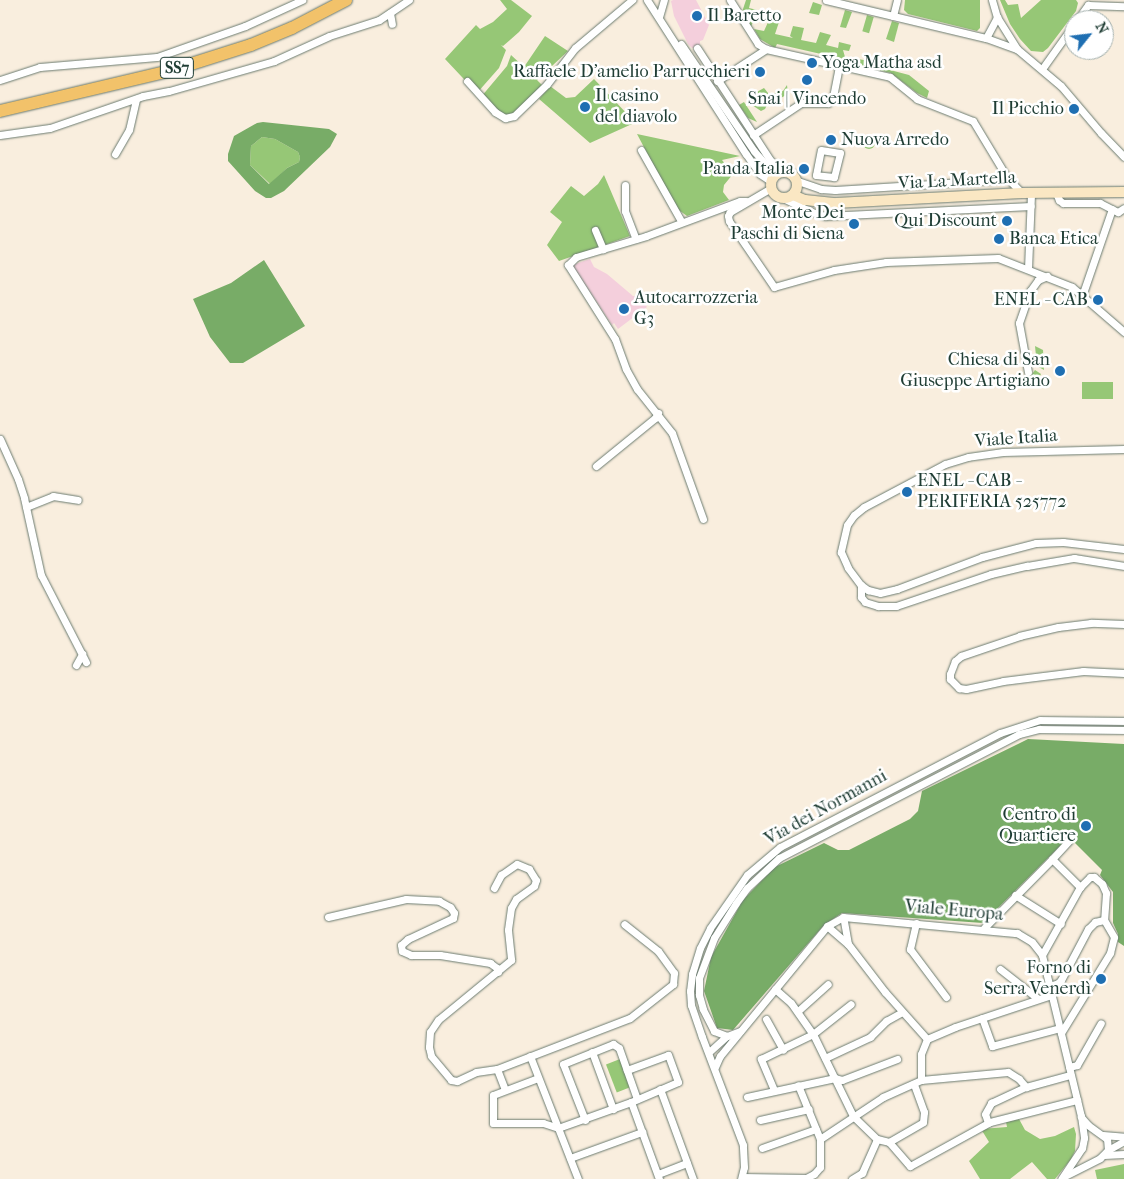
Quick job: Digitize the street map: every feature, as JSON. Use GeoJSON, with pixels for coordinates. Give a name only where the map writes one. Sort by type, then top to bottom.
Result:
{"type":"FeatureCollection","features":[{"type":"Feature","properties":{"kind":"highway","name":"SS7"},"geometry":{"type":"LineString","coordinates":[[0,111],[169,71],[252,45],[292,28],[346,0]]}},
{"type":"Feature","properties":{"kind":"street"},"geometry":{"type":"LineString","coordinates":[[0,80],[40,67],[157,57],[245,26],[302,0]]}},
{"type":"Feature","properties":{"kind":"street"},"geometry":{"type":"LineString","coordinates":[[0,134],[50,128],[136,98],[274,61],[329,36],[373,24],[409,0]]}},
{"type":"Feature","properties":{"kind":"street"},"geometry":{"type":"LineString","coordinates":[[467,81],[495,112],[505,118],[514,116],[547,84],[575,48],[632,0]]}},
{"type":"Feature","properties":{"kind":"street"},"geometry":{"type":"LineString","coordinates":[[647,0],[760,174],[776,179]]}},
{"type":"Feature","properties":{"kind":"street"},"geometry":{"type":"LineString","coordinates":[[659,17],[664,0]]}},
{"type":"Feature","properties":{"kind":"street"},"geometry":{"type":"LineString","coordinates":[[730,0],[752,35],[766,49],[890,78],[916,99],[974,121],[1008,179],[1027,194],[1031,206],[1028,269]]}},
{"type":"Feature","properties":{"kind":"street"},"geometry":{"type":"LineString","coordinates":[[826,0],[986,38],[1017,49],[1061,86],[1101,134],[1124,156]]}},
{"type":"Feature","properties":{"kind":"street"},"geometry":{"type":"LineString","coordinates":[[893,16],[897,0]]}},
{"type":"Feature","properties":{"kind":"street"},"geometry":{"type":"LineString","coordinates":[[992,0],[997,17],[1017,49]]}},
{"type":"Feature","properties":{"kind":"street"},"geometry":{"type":"LineString","coordinates":[[1086,3],[1124,6]]}},
{"type":"Feature","properties":{"kind":"street"},"geometry":{"type":"LineString","coordinates":[[390,13],[392,24]]}},
{"type":"Feature","properties":{"kind":"street"},"geometry":{"type":"LineString","coordinates":[[986,38],[997,17]]}},
{"type":"Feature","properties":{"kind":"street"},"geometry":{"type":"LineString","coordinates":[[1042,69],[1064,38]]}},
{"type":"Feature","properties":{"kind":"street"},"geometry":{"type":"LineString","coordinates":[[698,48],[717,81],[770,160],[776,179],[774,194],[791,198],[812,212],[825,216],[1031,206]]}},
{"type":"Feature","properties":{"kind":"street"},"geometry":{"type":"LineString","coordinates":[[717,81],[766,49]]}},
{"type":"Feature","properties":{"kind":"street"},"geometry":{"type":"LineString","coordinates":[[753,135],[801,103],[828,103],[833,97],[839,66]]}},
{"type":"Feature","properties":{"kind":"street"},"geometry":{"type":"LineString","coordinates":[[115,154],[129,130],[136,98]]}},
{"type":"Feature","properties":{"kind":"street"},"geometry":{"type":"LineString","coordinates":[[48,138],[50,128]]}},
{"type":"Feature","properties":{"kind":"street"},"geometry":{"type":"LineString","coordinates":[[641,150],[656,181],[681,221]]}},
{"type":"Feature","properties":{"kind":"street"},"geometry":{"type":"LineString","coordinates":[[822,150],[840,153],[834,177],[827,178],[816,175],[822,150]]}},
{"type":"Feature","properties":{"kind":"street"},"geometry":{"type":"LineString","coordinates":[[791,198],[797,186],[790,174],[776,179],[749,201],[730,212],[729,221],[774,287],[834,270],[886,262],[998,258],[1072,287],[1124,332]]}},
{"type":"Feature","properties":{"kind":"street"},"geometry":{"type":"LineString","coordinates":[[795,180],[821,189],[835,190],[1008,179]]}},
{"type":"Feature","properties":{"kind":"street"},"geometry":{"type":"LineString","coordinates":[[625,185],[625,211],[636,239]]}},
{"type":"Feature","properties":{"kind":"street","name":"Via La Martella"},"geometry":{"type":"LineString","coordinates":[[791,198],[836,203],[1027,194],[1124,192]]}},
{"type":"Feature","properties":{"kind":"street"},"geometry":{"type":"LineString","coordinates":[[1056,193],[1059,200],[1063,203],[1100,204],[1118,212],[1124,208]]}},
{"type":"Feature","properties":{"kind":"street"},"geometry":{"type":"LineString","coordinates":[[703,519],[694,502],[672,433],[637,389],[626,369],[615,339],[596,317],[568,265],[572,260],[582,259],[603,249],[636,239],[728,202],[749,201]]}},
{"type":"Feature","properties":{"kind":"street"},"geometry":{"type":"LineString","coordinates":[[812,212],[818,202]]}},
{"type":"Feature","properties":{"kind":"street"},"geometry":{"type":"LineString","coordinates":[[1082,296],[1112,209]]}},
{"type":"Feature","properties":{"kind":"street"},"geometry":{"type":"LineString","coordinates":[[595,230],[603,249]]}},
{"type":"Feature","properties":{"kind":"street"},"geometry":{"type":"LineString","coordinates":[[1009,261],[1019,260],[1030,251]]}},
{"type":"Feature","properties":{"kind":"street"},"geometry":{"type":"LineString","coordinates":[[1028,372],[1019,323],[1030,291],[1038,280],[1047,276]]}},
{"type":"Feature","properties":{"kind":"street"},"geometry":{"type":"LineString","coordinates":[[596,466],[655,418],[658,413]]}},
{"type":"Feature","properties":{"kind":"street"},"geometry":{"type":"LineString","coordinates":[[0,439],[10,454],[18,479],[41,575],[86,662]]}},
{"type":"Feature","properties":{"kind":"street","name":"Viale Italia"},"geometry":{"type":"LineString","coordinates":[[1124,449],[988,454],[945,464],[864,506],[847,525],[841,552],[848,568],[861,585],[860,597],[865,602],[878,606],[896,606],[991,574],[1074,558],[1124,566]]}},
{"type":"Feature","properties":{"kind":"street"},"geometry":{"type":"LineString","coordinates":[[26,507],[53,496],[78,500]]}},
{"type":"Feature","properties":{"kind":"street"},"geometry":{"type":"LineString","coordinates":[[861,585],[868,590],[880,592],[897,589],[982,557],[1036,543],[1063,542],[1124,550]]}},
{"type":"Feature","properties":{"kind":"street"},"geometry":{"type":"LineString","coordinates":[[1124,624],[1091,623],[1058,627],[1020,636],[961,656],[955,661],[950,674],[954,683],[959,688],[966,689],[1003,681],[1083,671],[1124,673]]}},
{"type":"Feature","properties":{"kind":"street"},"geometry":{"type":"LineString","coordinates":[[76,665],[82,654]]}},
{"type":"Feature","properties":{"kind":"street","name":"Via dei Normanni"},"geometry":{"type":"LineString","coordinates":[[715,1067],[691,1005],[692,974],[700,948],[710,928],[736,890],[762,860],[780,847],[1017,725],[1040,720],[1124,721]]}},
{"type":"Feature","properties":{"kind":"street","name":"Via dei Normanni"},"geometry":{"type":"LineString","coordinates":[[726,1036],[714,1031],[710,1024],[699,995],[699,978],[714,938],[736,903],[747,888],[779,858],[1019,734],[1039,729],[1124,730]]}},
{"type":"Feature","properties":{"kind":"street"},"geometry":{"type":"LineString","coordinates":[[984,928],[1069,841]]}},
{"type":"Feature","properties":{"kind":"street"},"geometry":{"type":"LineString","coordinates":[[1052,858],[1080,888]]}},
{"type":"Feature","properties":{"kind":"street"},"geometry":{"type":"LineString","coordinates":[[494,888],[501,875],[517,864],[529,869],[536,880],[534,886],[513,904],[508,930],[511,960],[454,1006],[434,1025],[430,1032],[429,1047],[434,1060],[447,1077],[454,1081],[476,1072],[497,1069],[630,1018],[673,984],[674,973],[658,951],[624,924]]}},
{"type":"Feature","properties":{"kind":"street"},"geometry":{"type":"LineString","coordinates":[[982,1018],[992,1046],[1060,1030],[1110,953],[1114,936],[1104,920],[1106,898],[1102,884],[1094,877],[1090,877],[1080,888],[1042,955],[1049,986],[1052,995],[1060,1030],[1081,1116],[1084,1138],[1082,1148],[1062,1178]]}},
{"type":"Feature","properties":{"kind":"street"},"geometry":{"type":"LineString","coordinates":[[1015,895],[1061,924]]}},
{"type":"Feature","properties":{"kind":"street"},"geometry":{"type":"LineString","coordinates":[[328,917],[406,899],[439,901],[450,907],[454,913],[453,918],[408,939],[401,945],[402,950],[411,955],[440,955],[481,961],[494,965],[498,972]]}},
{"type":"Feature","properties":{"kind":"street"},"geometry":{"type":"LineString","coordinates":[[798,1084],[810,1109],[820,1138],[820,1167],[815,1177],[742,1178],[745,1155],[743,1145],[715,1067],[720,1056],[740,1031],[828,926],[843,917],[848,944]]}},
{"type":"Feature","properties":{"kind":"street","name":"Viale Europa"},"geometry":{"type":"LineString","coordinates":[[843,917],[984,928],[1017,933],[1032,942],[1042,955]]}},
{"type":"Feature","properties":{"kind":"street"},"geometry":{"type":"LineString","coordinates":[[1049,986],[1058,984],[1061,980],[1088,929],[1096,922],[1104,920]]}},
{"type":"Feature","properties":{"kind":"street"},"geometry":{"type":"LineString","coordinates":[[916,923],[910,949],[946,997]]}},
{"type":"Feature","properties":{"kind":"street"},"geometry":{"type":"LineString","coordinates":[[828,926],[848,944],[902,1012],[928,1039]]}},
{"type":"Feature","properties":{"kind":"street"},"geometry":{"type":"LineString","coordinates":[[1000,969],[1037,998]]}},
{"type":"Feature","properties":{"kind":"street"},"geometry":{"type":"LineString","coordinates":[[798,1011],[828,984]]}},
{"type":"Feature","properties":{"kind":"street"},"geometry":{"type":"LineString","coordinates":[[775,989],[798,1011],[813,1034],[853,1116],[877,1139],[890,1142],[910,1166],[988,1123],[1077,1100]]}},
{"type":"Feature","properties":{"kind":"street"},"geometry":{"type":"LineString","coordinates":[[890,1142],[923,1122],[924,1112],[918,1082],[921,1054],[928,1039],[1037,998],[1052,995]]}},
{"type":"Feature","properties":{"kind":"street"},"geometry":{"type":"LineString","coordinates":[[774,1090],[761,1059],[813,1034],[851,1004]]}},
{"type":"Feature","properties":{"kind":"street"},"geometry":{"type":"LineString","coordinates":[[825,1058],[870,1036],[886,1020],[902,1012]]}},
{"type":"Feature","properties":{"kind":"street"},"geometry":{"type":"LineString","coordinates":[[766,1019],[783,1050]]}},
{"type":"Feature","properties":{"kind":"street"},"geometry":{"type":"LineString","coordinates":[[988,1123],[985,1114],[991,1103],[1026,1087],[1070,1071],[1077,1065],[1101,1023]]}},
{"type":"Feature","properties":{"kind":"street"},"geometry":{"type":"LineString","coordinates":[[709,1052],[726,1036],[740,1031]]}},
{"type":"Feature","properties":{"kind":"street"},"geometry":{"type":"LineString","coordinates":[[584,1120],[563,1064],[613,1044],[619,1048],[628,1070],[642,1132],[658,1177],[687,1163]]}},
{"type":"Feature","properties":{"kind":"street"},"geometry":{"type":"LineString","coordinates":[[592,1052],[613,1109]]}},
{"type":"Feature","properties":{"kind":"street"},"geometry":{"type":"LineString","coordinates":[[538,1078],[493,1095],[493,1122],[543,1123],[558,1128],[634,1101],[678,1082],[668,1055],[628,1070]]}},
{"type":"Feature","properties":{"kind":"street"},"geometry":{"type":"LineString","coordinates":[[530,1056],[578,1179]]}},
{"type":"Feature","properties":{"kind":"street"},"geometry":{"type":"LineString","coordinates":[[748,1097],[798,1084],[835,1078],[842,1080],[897,1059]]}},
{"type":"Feature","properties":{"kind":"street"},"geometry":{"type":"LineString","coordinates":[[497,1069],[505,1090]]}},
{"type":"Feature","properties":{"kind":"street"},"geometry":{"type":"LineString","coordinates":[[820,1138],[883,1097],[918,1082],[1008,1072],[1019,1078],[1026,1087]]}},
{"type":"Feature","properties":{"kind":"street"},"geometry":{"type":"LineString","coordinates":[[660,1089],[694,1179]]}},
{"type":"Feature","properties":{"kind":"street"},"geometry":{"type":"LineString","coordinates":[[760,1120],[810,1109]]}},
{"type":"Feature","properties":{"kind":"street"},"geometry":{"type":"LineString","coordinates":[[1081,1116],[1107,1140],[1106,1152]]}},
{"type":"Feature","properties":{"kind":"street"},"geometry":{"type":"LineString","coordinates":[[762,1148],[816,1128]]}},
{"type":"Feature","properties":{"kind":"street"},"geometry":{"type":"LineString","coordinates":[[570,1158],[642,1132]]}},
{"type":"Feature","properties":{"kind":"street"},"geometry":{"type":"LineString","coordinates":[[1084,1138],[1091,1133],[1124,1137]]}},
{"type":"Feature","properties":{"kind":"street"},"geometry":{"type":"LineString","coordinates":[[852,1179],[862,1174],[877,1139]]}},
{"type":"Feature","properties":{"kind":"street"},"geometry":{"type":"LineString","coordinates":[[1062,1178],[1124,1141]]}},
{"type":"Feature","properties":{"kind":"street"},"geometry":{"type":"LineString","coordinates":[[1082,1148],[1087,1156],[1094,1159]]}},
{"type":"Feature","properties":{"kind":"street"},"geometry":{"type":"LineString","coordinates":[[1106,1152],[1124,1154]]}},
{"type":"Feature","properties":{"kind":"shaded area"},"geometry":{"type":"Polygon","coordinates":[[[696,0],[709,25],[703,40],[700,41],[700,48],[692,48],[688,44],[674,16],[671,1],[696,0]]]}},
{"type":"Feature","properties":{"kind":"shaded area"},"geometry":{"type":"Polygon","coordinates":[[[590,259],[594,267],[607,274],[633,296],[639,296],[647,307],[618,329],[614,323],[612,325],[572,265],[590,259]]]}},
{"type":"Feature","properties":{"kind":"green space"},"geometry":{"type":"Polygon","coordinates":[[[500,0],[511,0],[532,16],[519,32],[503,46],[501,45],[506,50],[499,68],[477,93],[445,59],[476,25],[480,29],[493,22],[507,9],[500,0]]]}},
{"type":"Feature","properties":{"kind":"green space"},"geometry":{"type":"Polygon","coordinates":[[[746,0],[751,0],[749,8],[757,10],[751,27],[742,12],[746,0]]]}},
{"type":"Feature","properties":{"kind":"green space"},"geometry":{"type":"Polygon","coordinates":[[[905,0],[980,0],[980,28],[977,31],[908,14],[904,10],[905,0]]]}},
{"type":"Feature","properties":{"kind":"green space"},"geometry":{"type":"Polygon","coordinates":[[[1000,0],[1005,0],[1008,5],[1018,4],[1021,18],[1041,0],[1076,0],[1078,3],[1076,10],[1064,10],[1064,27],[1043,52],[1031,51],[1010,24],[1000,0]]]}},
{"type":"Feature","properties":{"kind":"green space"},"geometry":{"type":"Polygon","coordinates":[[[813,2],[822,5],[819,15],[809,13],[813,2]]]}},
{"type":"Feature","properties":{"kind":"green space"},"geometry":{"type":"Polygon","coordinates":[[[845,10],[852,12],[846,28],[840,27],[845,10]]]}},
{"type":"Feature","properties":{"kind":"green space"},"geometry":{"type":"Polygon","coordinates":[[[867,15],[874,17],[869,33],[862,31],[867,15]]]}},
{"type":"Feature","properties":{"kind":"green space"},"geometry":{"type":"Polygon","coordinates":[[[769,20],[779,22],[775,34],[793,38],[790,36],[793,26],[804,28],[801,40],[816,43],[820,32],[831,35],[826,45],[838,48],[839,42],[851,45],[849,51],[843,50],[845,57],[864,60],[875,66],[909,75],[929,91],[927,98],[917,93],[891,73],[844,62],[843,59],[777,44],[775,48],[760,39],[754,29],[764,31],[769,20]]]}},
{"type":"Feature","properties":{"kind":"green space"},"geometry":{"type":"Polygon","coordinates":[[[892,21],[899,23],[894,42],[886,39],[892,21]]]}},
{"type":"Feature","properties":{"kind":"green space"},"geometry":{"type":"Polygon","coordinates":[[[545,36],[568,51],[537,80],[544,87],[518,114],[505,118],[481,97],[507,66],[511,55],[524,67],[545,36]]]}},
{"type":"Feature","properties":{"kind":"green space"},"geometry":{"type":"Polygon","coordinates":[[[594,79],[630,117],[632,124],[590,143],[539,99],[550,86],[566,98],[575,97],[594,79]]]}},
{"type":"Feature","properties":{"kind":"green space"},"geometry":{"type":"Polygon","coordinates":[[[787,85],[788,94],[770,104],[771,94],[783,91],[787,85]]]}},
{"type":"Feature","properties":{"kind":"green space"},"geometry":{"type":"Polygon","coordinates":[[[764,88],[768,93],[767,103],[759,99],[755,93],[764,88]]]}},
{"type":"Feature","properties":{"kind":"green space"},"geometry":{"type":"Polygon","coordinates":[[[753,94],[758,100],[767,105],[765,109],[761,111],[752,105],[750,96],[753,94]]]}},
{"type":"Feature","properties":{"kind":"green space"},"geometry":{"type":"Polygon","coordinates":[[[744,102],[757,122],[748,118],[739,105],[744,102]]]}},
{"type":"Feature","properties":{"kind":"green space"},"geometry":{"type":"Polygon","coordinates":[[[257,123],[329,129],[337,134],[330,147],[284,191],[271,198],[266,198],[255,191],[228,161],[228,154],[234,136],[257,123]],[[262,137],[251,146],[250,165],[269,184],[287,168],[299,162],[300,157],[298,152],[275,139],[262,137]]]}},
{"type":"Feature","properties":{"kind":"green space"},"geometry":{"type":"Polygon","coordinates":[[[637,134],[740,156],[722,160],[733,174],[724,185],[723,192],[729,200],[687,216],[676,208],[637,134]]]}},
{"type":"Feature","properties":{"kind":"green space"},"geometry":{"type":"Polygon","coordinates":[[[262,137],[275,139],[298,152],[300,157],[299,162],[287,168],[270,184],[250,165],[251,146],[262,137]]]}},
{"type":"Feature","properties":{"kind":"green space"},"geometry":{"type":"Polygon","coordinates":[[[869,137],[875,143],[869,149],[863,143],[869,137]]]}},
{"type":"Feature","properties":{"kind":"green space"},"geometry":{"type":"Polygon","coordinates":[[[604,175],[630,236],[559,261],[547,245],[562,222],[550,212],[571,186],[584,196],[598,184],[604,175]]]}},
{"type":"Feature","properties":{"kind":"green space"},"geometry":{"type":"Polygon","coordinates":[[[264,260],[305,326],[243,363],[230,363],[210,337],[193,299],[231,283],[264,260]]]}},
{"type":"Feature","properties":{"kind":"green space"},"geometry":{"type":"Polygon","coordinates":[[[1035,346],[1043,350],[1044,370],[1037,366],[1035,346]]]}},
{"type":"Feature","properties":{"kind":"green space"},"geometry":{"type":"Polygon","coordinates":[[[1035,370],[1041,374],[1038,380],[1041,383],[1034,388],[1030,385],[1030,377],[1035,370]]]}},
{"type":"Feature","properties":{"kind":"green space"},"geometry":{"type":"Polygon","coordinates":[[[1082,382],[1113,382],[1113,399],[1082,399],[1082,382]]]}},
{"type":"Feature","properties":{"kind":"green space"},"geometry":{"type":"Polygon","coordinates":[[[1028,739],[1124,744],[1124,946],[1118,942],[1118,934],[1113,923],[1113,892],[1100,875],[1102,870],[1069,837],[983,923],[842,913],[824,925],[733,1030],[717,1028],[704,991],[711,957],[743,900],[775,867],[824,843],[838,850],[849,850],[910,819],[918,811],[922,791],[1028,739]]]}},
{"type":"Feature","properties":{"kind":"green space"},"geometry":{"type":"Polygon","coordinates":[[[620,1059],[631,1087],[617,1092],[606,1064],[620,1059]]]}},
{"type":"Feature","properties":{"kind":"green space"},"geometry":{"type":"Polygon","coordinates":[[[1019,1119],[1025,1130],[1040,1139],[1055,1136],[1074,1127],[1076,1134],[1075,1151],[1071,1159],[1055,1179],[1047,1179],[1032,1162],[1010,1179],[980,1179],[969,1161],[989,1142],[981,1129],[1007,1127],[1006,1122],[1019,1119]]]}},
{"type":"Feature","properties":{"kind":"green space"},"geometry":{"type":"Polygon","coordinates":[[[1124,1164],[1124,1179],[1097,1179],[1095,1170],[1124,1164]]]}},
{"type":"Feature","properties":{"kind":"place","name":"Il Baretto"},"geometry":{"type":"Point","coordinates":[697,16]}},
{"type":"Feature","properties":{"kind":"place","name":"Yoga Matha asd"},"geometry":{"type":"Point","coordinates":[812,63]}},
{"type":"Feature","properties":{"kind":"place","name":"Raffaele D'amelio Parrucchieri"},"geometry":{"type":"Point","coordinates":[760,72]}},
{"type":"Feature","properties":{"kind":"place","name":"Snai | Vincendo"},"geometry":{"type":"Point","coordinates":[807,80]}},
{"type":"Feature","properties":{"kind":"place","name":"Il casino del diavolo"},"geometry":{"type":"Point","coordinates":[585,107]}},
{"type":"Feature","properties":{"kind":"place","name":"Il Picchio"},"geometry":{"type":"Point","coordinates":[1074,109]}},
{"type":"Feature","properties":{"kind":"place","name":"Nuova Arredo"},"geometry":{"type":"Point","coordinates":[831,140]}},
{"type":"Feature","properties":{"kind":"place","name":"Panda Italia"},"geometry":{"type":"Point","coordinates":[804,169]}},
{"type":"Feature","properties":{"kind":"place","name":"Qui Discount"},"geometry":{"type":"Point","coordinates":[1007,221]}},
{"type":"Feature","properties":{"kind":"place","name":"Monte Dei Paschi di Siena"},"geometry":{"type":"Point","coordinates":[854,224]}},
{"type":"Feature","properties":{"kind":"place","name":"Banca Etica"},"geometry":{"type":"Point","coordinates":[999,239]}},
{"type":"Feature","properties":{"kind":"place","name":"ENEL - CAB"},"geometry":{"type":"Point","coordinates":[1098,300]}},
{"type":"Feature","properties":{"kind":"place","name":"Autocarrozzeria G3"},"geometry":{"type":"Point","coordinates":[624,309]}},
{"type":"Feature","properties":{"kind":"place","name":"Chiesa di San Giuseppe Artigiano"},"geometry":{"type":"Point","coordinates":[1060,371]}},
{"type":"Feature","properties":{"kind":"place","name":"ENEL - CAB - PERIFERIA 525772"},"geometry":{"type":"Point","coordinates":[907,492]}},
{"type":"Feature","properties":{"kind":"place","name":"Centro di Quartiere"},"geometry":{"type":"Point","coordinates":[1086,826]}},
{"type":"Feature","properties":{"kind":"place","name":"Forno di Serra Venerdì"},"geometry":{"type":"Point","coordinates":[1101,979]}}]}
